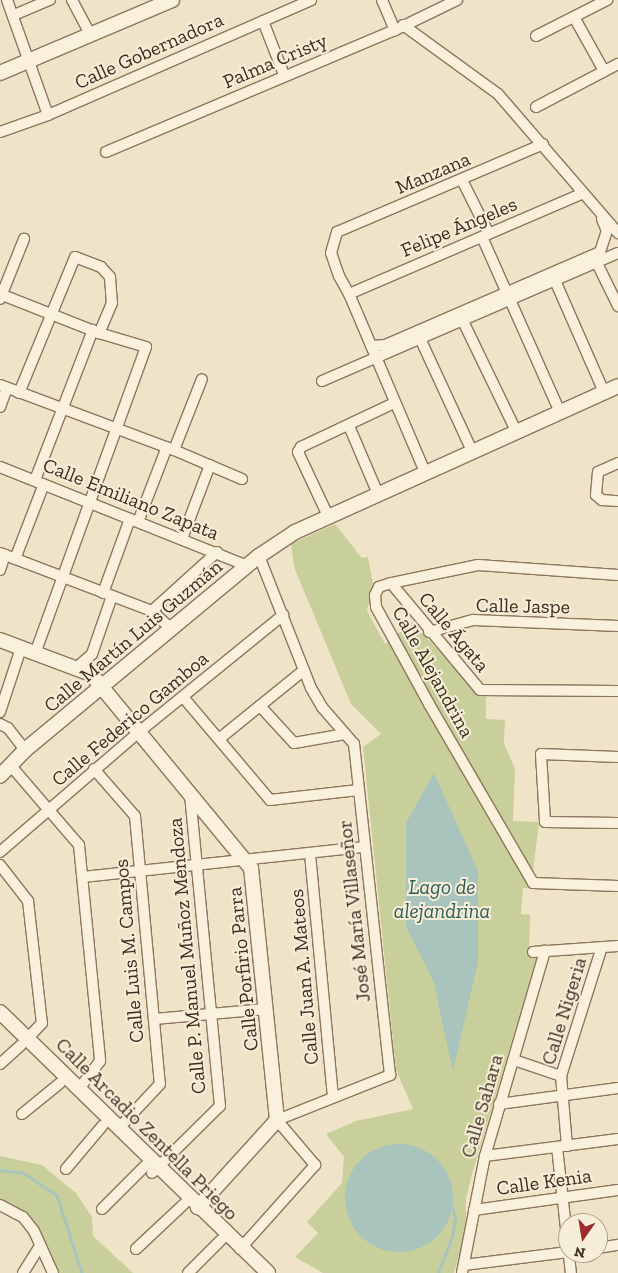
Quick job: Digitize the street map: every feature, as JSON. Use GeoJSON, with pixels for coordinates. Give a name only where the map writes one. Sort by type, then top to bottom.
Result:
{"type":"FeatureCollection","features":[{"type":"Feature","properties":{"kind":"street"},"geometry":{"type":"LineString","coordinates":[[7,0],[31,61],[48,115]]}},
{"type":"Feature","properties":{"kind":"street"},"geometry":{"type":"LineString","coordinates":[[14,15],[50,0]]}},
{"type":"Feature","properties":{"kind":"street"},"geometry":{"type":"LineString","coordinates":[[72,0],[90,35]]}},
{"type":"Feature","properties":{"kind":"street"},"geometry":{"type":"LineString","coordinates":[[0,73],[172,0]]}},
{"type":"Feature","properties":{"kind":"street","name":"Calle Gobernadora"},"geometry":{"type":"LineString","coordinates":[[0,132],[48,115],[311,0]]}},
{"type":"Feature","properties":{"kind":"street"},"geometry":{"type":"LineString","coordinates":[[382,0],[399,28],[498,94],[618,233]]}},
{"type":"Feature","properties":{"kind":"street","name":"Palma Cristy"},"geometry":{"type":"LineString","coordinates":[[106,152],[284,75],[399,28],[456,0]]}},
{"type":"Feature","properties":{"kind":"street"},"geometry":{"type":"LineString","coordinates":[[536,36],[606,0]]}},
{"type":"Feature","properties":{"kind":"street"},"geometry":{"type":"LineString","coordinates":[[574,17],[604,71]]}},
{"type":"Feature","properties":{"kind":"street"},"geometry":{"type":"LineString","coordinates":[[263,21],[284,75]]}},
{"type":"Feature","properties":{"kind":"street"},"geometry":{"type":"LineString","coordinates":[[536,107],[618,64]]}},
{"type":"Feature","properties":{"kind":"street","name":"Manzana"},"geometry":{"type":"LineString","coordinates":[[349,294],[331,253],[337,232],[462,180],[542,144]]}},
{"type":"Feature","properties":{"kind":"street"},"geometry":{"type":"LineString","coordinates":[[462,180],[560,412]]}},
{"type":"Feature","properties":{"kind":"street","name":"Felipe Ángeles"},"geometry":{"type":"LineString","coordinates":[[349,294],[583,193]]}},
{"type":"Feature","properties":{"kind":"street"},"geometry":{"type":"LineString","coordinates":[[595,259],[606,238],[600,213]]}},
{"type":"Feature","properties":{"kind":"street"},"geometry":{"type":"LineString","coordinates":[[24,239],[1,296],[96,332],[146,347],[118,430],[35,653]]}},
{"type":"Feature","properties":{"kind":"street"},"geometry":{"type":"LineString","coordinates":[[322,381],[376,360],[419,336],[595,259],[618,253]]}},
{"type":"Feature","properties":{"kind":"street"},"geometry":{"type":"LineString","coordinates":[[0,570],[40,482],[63,409],[96,332],[112,303],[110,277],[101,267],[78,256],[73,258],[19,393]]}},
{"type":"Feature","properties":{"kind":"street"},"geometry":{"type":"LineString","coordinates":[[595,259],[618,306]]}},
{"type":"Feature","properties":{"kind":"street"},"geometry":{"type":"LineString","coordinates":[[554,277],[604,392]]}},
{"type":"Feature","properties":{"kind":"street"},"geometry":{"type":"LineString","coordinates":[[349,294],[425,472]]}},
{"type":"Feature","properties":{"kind":"street"},"geometry":{"type":"LineString","coordinates":[[461,317],[516,431]]}},
{"type":"Feature","properties":{"kind":"street"},"geometry":{"type":"LineString","coordinates":[[371,346],[386,345],[419,336]]}},
{"type":"Feature","properties":{"kind":"street"},"geometry":{"type":"LineString","coordinates":[[419,336],[472,451]]}},
{"type":"Feature","properties":{"kind":"street"},"geometry":{"type":"LineString","coordinates":[[76,668],[92,654],[107,595],[134,521],[202,378]]}},
{"type":"Feature","properties":{"kind":"street","name":"Calle Martín Luis Guzmán"},"geometry":{"type":"LineString","coordinates":[[0,776],[25,750],[103,687],[170,629],[259,556],[295,532],[618,386]]}},
{"type":"Feature","properties":{"kind":"street"},"geometry":{"type":"LineString","coordinates":[[0,406],[3,387],[170,448],[242,479]]}},
{"type":"Feature","properties":{"kind":"street"},"geometry":{"type":"LineString","coordinates":[[329,518],[298,452],[301,447],[349,426],[394,403]]}},
{"type":"Feature","properties":{"kind":"street"},"geometry":{"type":"LineString","coordinates":[[349,426],[378,494]]}},
{"type":"Feature","properties":{"kind":"street"},"geometry":{"type":"LineString","coordinates":[[618,463],[598,472],[596,495],[602,500],[618,501]]}},
{"type":"Feature","properties":{"kind":"street"},"geometry":{"type":"LineString","coordinates":[[182,539],[210,465]]}},
{"type":"Feature","properties":{"kind":"street","name":"Calle Emiliano Zapata"},"geometry":{"type":"LineString","coordinates":[[0,467],[217,552],[248,566]]}},
{"type":"Feature","properties":{"kind":"street"},"geometry":{"type":"LineString","coordinates":[[152,611],[217,552]]}},
{"type":"Feature","properties":{"kind":"street"},"geometry":{"type":"LineString","coordinates":[[7,555],[152,611],[170,629]]}},
{"type":"Feature","properties":{"kind":"street"},"geometry":{"type":"LineString","coordinates":[[259,556],[284,615],[304,670],[322,707],[345,734]]}},
{"type":"Feature","properties":{"kind":"street","name":"Calle Alejandrina"},"geometry":{"type":"LineString","coordinates":[[618,575],[478,565],[391,582],[379,587],[375,595],[376,607],[533,882],[618,886]]}},
{"type":"Feature","properties":{"kind":"street","name":"Calle Ágata"},"geometry":{"type":"LineString","coordinates":[[391,582],[429,632],[480,690],[618,691]]}},
{"type":"Feature","properties":{"kind":"street","name":"Calle Federico Gamboa"},"geometry":{"type":"LineString","coordinates":[[0,852],[50,810],[94,769],[284,615]]}},
{"type":"Feature","properties":{"kind":"street","name":"Calle Jaspe"},"geometry":{"type":"LineString","coordinates":[[429,632],[473,620],[618,626]]}},
{"type":"Feature","properties":{"kind":"street","name":"Calle Porfirio Parra"},"geometry":{"type":"LineString","coordinates":[[0,640],[91,674],[190,797],[244,860],[254,876],[278,1120]]}},
{"type":"Feature","properties":{"kind":"street"},"geometry":{"type":"LineString","coordinates":[[0,712],[21,648]]}},
{"type":"Feature","properties":{"kind":"street"},"geometry":{"type":"LineString","coordinates":[[219,739],[304,670]]}},
{"type":"Feature","properties":{"kind":"street"},"geometry":{"type":"LineString","coordinates":[[183,697],[270,800],[358,790]]}},
{"type":"Feature","properties":{"kind":"street"},"geometry":{"type":"LineString","coordinates":[[260,706],[294,743],[345,734]]}},
{"type":"Feature","properties":{"kind":"street"},"geometry":{"type":"LineString","coordinates":[[0,724],[8,728],[25,750]]}},
{"type":"Feature","properties":{"kind":"street","name":"José María Villaseñor"},"geometry":{"type":"LineString","coordinates":[[333,1096],[390,1075],[354,744],[345,734]]}},
{"type":"Feature","properties":{"kind":"street"},"geometry":{"type":"LineString","coordinates":[[618,758],[542,754],[545,822],[618,823]]}},
{"type":"Feature","properties":{"kind":"street"},"geometry":{"type":"LineString","coordinates":[[11,766],[79,845],[100,1061],[79,1089]]}},
{"type":"Feature","properties":{"kind":"street","name":"Calle Luis M. Campos"},"geometry":{"type":"LineString","coordinates":[[94,769],[134,816],[160,1084],[119,1128]]}},
{"type":"Feature","properties":{"kind":"street","name":"Calle P. Manuel Muñoz Mendoza"},"geometry":{"type":"LineString","coordinates":[[152,1168],[220,1106],[195,866],[190,797]]}},
{"type":"Feature","properties":{"kind":"street"},"geometry":{"type":"LineString","coordinates":[[83,877],[140,873],[364,847]]}},
{"type":"Feature","properties":{"kind":"street","name":"Calle Juan A. Mateos"},"geometry":{"type":"LineString","coordinates":[[310,854],[333,1096]]}},
{"type":"Feature","properties":{"kind":"street"},"geometry":{"type":"LineString","coordinates":[[0,866],[28,900],[42,1023],[0,1064]]}},
{"type":"Feature","properties":{"kind":"street"},"geometry":{"type":"LineString","coordinates":[[533,952],[618,946]]}},
{"type":"Feature","properties":{"kind":"street","name":"Calle Nigeria"},"geometry":{"type":"LineString","coordinates":[[564,1213],[561,1076],[602,947]]}},
{"type":"Feature","properties":{"kind":"street","name":"Calle Sahara"},"geometry":{"type":"LineString","coordinates":[[463,1269],[485,1156],[545,951]]}},
{"type":"Feature","properties":{"kind":"street"},"geometry":{"type":"LineString","coordinates":[[154,1019],[267,1009]]}},
{"type":"Feature","properties":{"kind":"street","name":"Calle Arcadio Zentella Priego"},"geometry":{"type":"LineString","coordinates":[[0,1012],[60,1083],[103,1125],[198,1207],[240,1249],[268,1273]]}},
{"type":"Feature","properties":{"kind":"street","name":"Calle Arcadio Zentella Priego"},"geometry":{"type":"LineString","coordinates":[[0,1024],[79,1089],[119,1128],[184,1204],[256,1273]]}},
{"type":"Feature","properties":{"kind":"street"},"geometry":{"type":"LineString","coordinates":[[514,1060],[561,1076]]}},
{"type":"Feature","properties":{"kind":"street"},"geometry":{"type":"LineString","coordinates":[[22,1114],[60,1083]]}},
{"type":"Feature","properties":{"kind":"street"},"geometry":{"type":"LineString","coordinates":[[499,1104],[618,1088]]}},
{"type":"Feature","properties":{"kind":"street"},"geometry":{"type":"LineString","coordinates":[[198,1207],[278,1120],[333,1096]]}},
{"type":"Feature","properties":{"kind":"street"},"geometry":{"type":"LineString","coordinates":[[240,1249],[314,1165],[278,1120]]}},
{"type":"Feature","properties":{"kind":"street"},"geometry":{"type":"LineString","coordinates":[[66,1169],[103,1125]]}},
{"type":"Feature","properties":{"kind":"street"},"geometry":{"type":"LineString","coordinates":[[485,1156],[618,1139]]}},
{"type":"Feature","properties":{"kind":"street"},"geometry":{"type":"LineString","coordinates":[[102,1208],[152,1168]]}},
{"type":"Feature","properties":{"kind":"street","name":"Calle Kenia"},"geometry":{"type":"LineString","coordinates":[[474,1210],[618,1190]]}},
{"type":"Feature","properties":{"kind":"street"},"geometry":{"type":"LineString","coordinates":[[136,1249],[184,1204]]}},
{"type":"Feature","properties":{"kind":"street"},"geometry":{"type":"LineString","coordinates":[[0,1205],[23,1217],[53,1273]]}},
{"type":"Feature","properties":{"kind":"street"},"geometry":{"type":"LineString","coordinates":[[188,1273],[221,1240]]}},
{"type":"Feature","properties":{"kind":"street"},"geometry":{"type":"LineString","coordinates":[[23,1273],[40,1246]]}},
{"type":"Feature","properties":{"kind":"street"},"geometry":{"type":"LineString","coordinates":[[463,1269],[558,1254]]}},
{"type":"Feature","properties":{"kind":"green space"},"geometry":{"type":"Polygon","coordinates":[[[335,524],[362,558],[368,557],[373,583],[367,611],[385,644],[412,622],[471,685],[486,695],[486,719],[505,720],[504,743],[515,769],[513,821],[539,822],[531,888],[523,888],[521,914],[530,915],[529,957],[537,957],[472,1174],[466,1199],[466,1231],[454,1273],[323,1273],[295,1257],[318,1233],[307,1222],[342,1183],[344,1157],[326,1134],[356,1121],[413,1109],[396,1070],[363,747],[381,734],[351,704],[294,567],[291,544],[335,524]]]}},
{"type":"Feature","properties":{"kind":"green space"},"geometry":{"type":"Polygon","coordinates":[[[0,1156],[42,1165],[76,1193],[92,1217],[93,1236],[133,1273],[49,1273],[20,1220],[0,1211],[0,1156]]]}},
{"type":"Feature","properties":{"kind":"water","name":"Lago de alejandrina"},"geometry":{"type":"Polygon","coordinates":[[[434,773],[478,871],[478,962],[453,1071],[433,980],[406,927],[406,823],[434,773]]]}},
{"type":"Feature","properties":{"kind":"water"},"geometry":{"type":"Polygon","coordinates":[[[399,1144],[420,1148],[437,1160],[449,1177],[453,1198],[449,1219],[437,1236],[420,1248],[399,1252],[378,1248],[361,1236],[349,1219],[345,1198],[349,1177],[361,1160],[378,1148],[399,1144]]]}},
{"type":"Feature","properties":{"kind":"waterway"},"geometry":{"type":"LineString","coordinates":[[0,1170],[24,1173],[57,1195],[82,1273]]}},
{"type":"Feature","properties":{"kind":"waterway"},"geometry":{"type":"LineString","coordinates":[[438,1273],[452,1237],[455,1217],[451,1204]]}}]}
